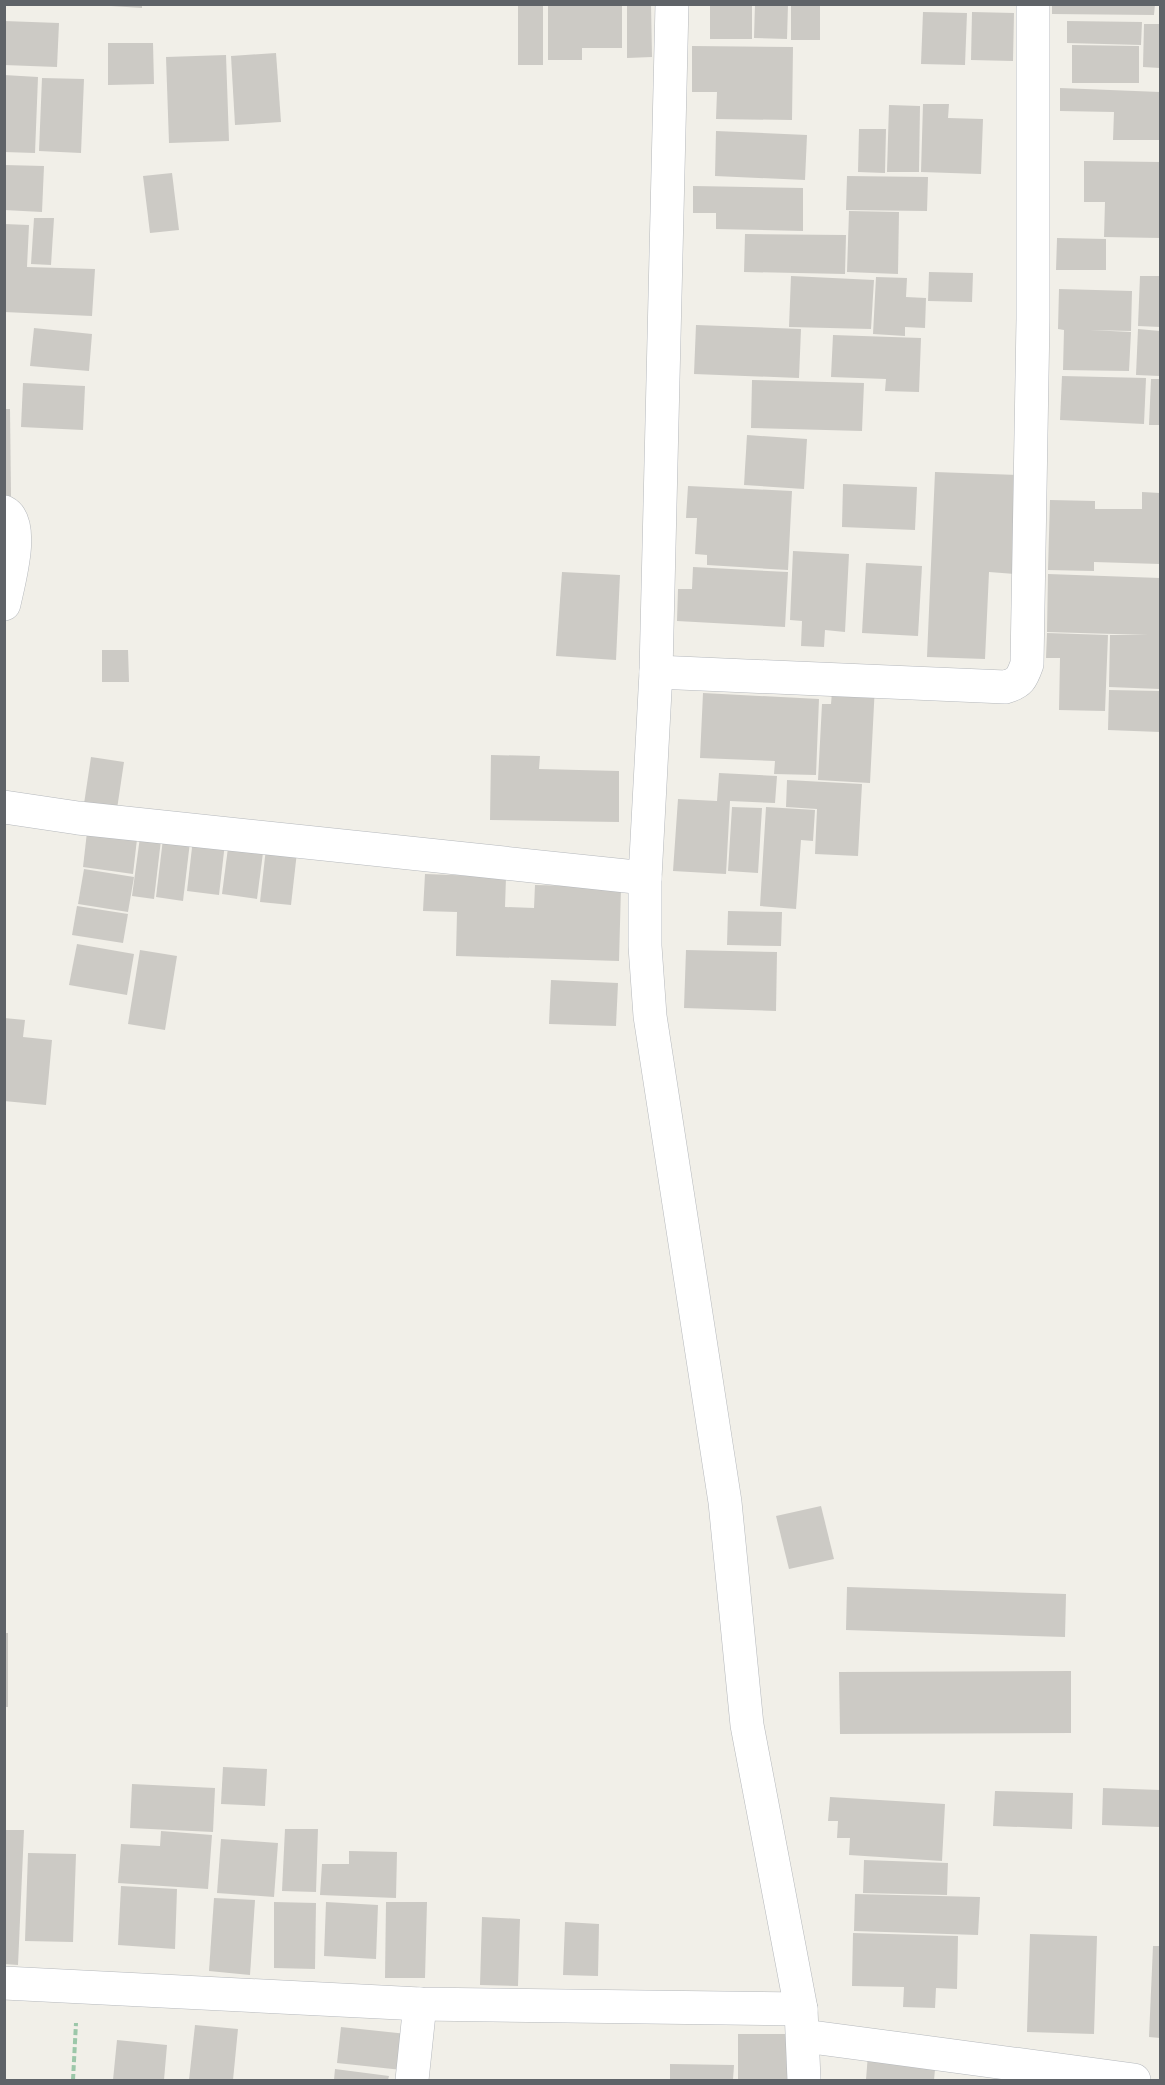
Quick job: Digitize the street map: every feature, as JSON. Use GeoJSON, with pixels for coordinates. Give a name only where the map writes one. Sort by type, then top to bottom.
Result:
{"type":"FeatureCollection","features":[{"type":"Feature","properties":{"kind":"street"},"geometry":{"type":"LineString","coordinates":[[672,4],[656,672],[645,878],[645,946],[650,1016],[725,1502],[747,1725],[802,2022],[804,2080]]}},
{"type":"Feature","properties":{"kind":"street"},"geometry":{"type":"LineString","coordinates":[[656,672],[1005,687],[1017,684],[1022,678],[1028,664],[1033,331],[1034,4]]}},
{"type":"Feature","properties":{"kind":"street"},"geometry":{"type":"LineString","coordinates":[[4,512],[15,524],[15,542],[4,604]]}},
{"type":"Feature","properties":{"kind":"street"},"geometry":{"type":"LineString","coordinates":[[4,807],[78,818],[645,878]]}},
{"type":"Feature","properties":{"kind":"street"},"geometry":{"type":"LineString","coordinates":[[4,1983],[802,2022],[1134,2080]]}},
{"type":"Feature","properties":{"kind":"street"},"geometry":{"type":"LineString","coordinates":[[412,2080],[420,2004]]}},
{"type":"Feature","properties":{"kind":"path"},"geometry":{"type":"LineString","coordinates":[[73,2080],[78,1986]]}},
{"type":"Feature","properties":{"kind":"building"},"geometry":{"type":"Polygon","coordinates":[[[80,4],[142,4],[142,8],[80,4]]]}},
{"type":"Feature","properties":{"kind":"building"},"geometry":{"type":"Polygon","coordinates":[[[518,4],[543,4],[543,65],[518,65],[518,4]]]}},
{"type":"Feature","properties":{"kind":"building"},"geometry":{"type":"Polygon","coordinates":[[[548,4],[622,4],[622,48],[582,48],[582,60],[548,60],[548,4]]]}},
{"type":"Feature","properties":{"kind":"building"},"geometry":{"type":"Polygon","coordinates":[[[627,4],[651,4],[652,57],[627,58],[627,4]]]}},
{"type":"Feature","properties":{"kind":"building"},"geometry":{"type":"Polygon","coordinates":[[[710,4],[752,4],[752,39],[710,39],[710,4]]]}},
{"type":"Feature","properties":{"kind":"building"},"geometry":{"type":"Polygon","coordinates":[[[755,4],[788,4],[787,39],[754,38],[755,4]]]}},
{"type":"Feature","properties":{"kind":"building"},"geometry":{"type":"Polygon","coordinates":[[[791,4],[820,4],[820,40],[791,40],[791,4]]]}},
{"type":"Feature","properties":{"kind":"building"},"geometry":{"type":"Polygon","coordinates":[[[1052,4],[1155,4],[1154,15],[1052,14],[1052,4]]]}},
{"type":"Feature","properties":{"kind":"building"},"geometry":{"type":"Polygon","coordinates":[[[923,12],[967,13],[965,65],[921,64],[923,12]]]}},
{"type":"Feature","properties":{"kind":"building"},"geometry":{"type":"Polygon","coordinates":[[[972,12],[1014,13],[1013,61],[971,60],[972,12]]]}},
{"type":"Feature","properties":{"kind":"building"},"geometry":{"type":"Polygon","coordinates":[[[4,21],[59,23],[57,67],[4,65],[4,21]]]}},
{"type":"Feature","properties":{"kind":"building"},"geometry":{"type":"Polygon","coordinates":[[[1067,21],[1142,22],[1141,45],[1067,43],[1067,21]]]}},
{"type":"Feature","properties":{"kind":"building"},"geometry":{"type":"Polygon","coordinates":[[[1144,24],[1160,24],[1160,68],[1143,67],[1144,24]]]}},
{"type":"Feature","properties":{"kind":"building"},"geometry":{"type":"Polygon","coordinates":[[[108,43],[153,43],[154,84],[108,85],[108,43]]]}},
{"type":"Feature","properties":{"kind":"building"},"geometry":{"type":"Polygon","coordinates":[[[1072,45],[1139,46],[1139,83],[1072,83],[1072,45]]]}},
{"type":"Feature","properties":{"kind":"building"},"geometry":{"type":"Polygon","coordinates":[[[692,46],[793,47],[792,120],[716,119],[717,92],[692,92],[692,46]]]}},
{"type":"Feature","properties":{"kind":"building"},"geometry":{"type":"Polygon","coordinates":[[[276,53],[281,122],[235,125],[231,56],[276,53]]]}},
{"type":"Feature","properties":{"kind":"building"},"geometry":{"type":"Polygon","coordinates":[[[226,55],[229,141],[169,143],[166,57],[226,55]]]}},
{"type":"Feature","properties":{"kind":"building"},"geometry":{"type":"Polygon","coordinates":[[[4,75],[38,77],[35,153],[4,152],[4,75]]]}},
{"type":"Feature","properties":{"kind":"building"},"geometry":{"type":"Polygon","coordinates":[[[42,78],[84,79],[81,153],[39,151],[42,78]]]}},
{"type":"Feature","properties":{"kind":"building"},"geometry":{"type":"Polygon","coordinates":[[[1060,88],[1160,92],[1160,140],[1113,140],[1114,112],[1060,111],[1060,88]]]}},
{"type":"Feature","properties":{"kind":"building"},"geometry":{"type":"Polygon","coordinates":[[[923,104],[949,104],[948,118],[983,119],[981,174],[921,172],[923,104]]]}},
{"type":"Feature","properties":{"kind":"building"},"geometry":{"type":"Polygon","coordinates":[[[889,105],[920,106],[919,172],[887,172],[889,105]]]}},
{"type":"Feature","properties":{"kind":"building"},"geometry":{"type":"Polygon","coordinates":[[[859,129],[886,129],[885,173],[858,172],[859,129]]]}},
{"type":"Feature","properties":{"kind":"building"},"geometry":{"type":"Polygon","coordinates":[[[716,131],[807,135],[805,180],[715,176],[716,131]]]}},
{"type":"Feature","properties":{"kind":"building"},"geometry":{"type":"Polygon","coordinates":[[[1084,161],[1160,162],[1160,238],[1104,237],[1105,202],[1084,202],[1084,161]]]}},
{"type":"Feature","properties":{"kind":"building"},"geometry":{"type":"Polygon","coordinates":[[[4,165],[44,166],[42,212],[4,210],[4,165]]]}},
{"type":"Feature","properties":{"kind":"building"},"geometry":{"type":"Polygon","coordinates":[[[172,173],[179,230],[150,233],[143,176],[172,173]]]}},
{"type":"Feature","properties":{"kind":"building"},"geometry":{"type":"Polygon","coordinates":[[[847,176],[928,177],[927,211],[846,210],[847,176]]]}},
{"type":"Feature","properties":{"kind":"building"},"geometry":{"type":"Polygon","coordinates":[[[693,186],[803,188],[803,231],[716,229],[716,213],[693,213],[693,186]]]}},
{"type":"Feature","properties":{"kind":"building"},"geometry":{"type":"Polygon","coordinates":[[[849,211],[899,212],[898,274],[847,272],[849,211]]]}},
{"type":"Feature","properties":{"kind":"building"},"geometry":{"type":"Polygon","coordinates":[[[34,218],[54,218],[51,265],[31,264],[34,218]]]}},
{"type":"Feature","properties":{"kind":"building"},"geometry":{"type":"Polygon","coordinates":[[[4,224],[29,225],[27,267],[95,269],[92,316],[4,312],[4,224]]]}},
{"type":"Feature","properties":{"kind":"building"},"geometry":{"type":"Polygon","coordinates":[[[745,234],[846,235],[845,274],[744,272],[745,234]]]}},
{"type":"Feature","properties":{"kind":"building"},"geometry":{"type":"Polygon","coordinates":[[[1057,238],[1106,239],[1106,270],[1056,270],[1057,238]]]}},
{"type":"Feature","properties":{"kind":"building"},"geometry":{"type":"Polygon","coordinates":[[[929,272],[973,273],[972,302],[928,301],[929,272]]]}},
{"type":"Feature","properties":{"kind":"building"},"geometry":{"type":"Polygon","coordinates":[[[791,276],[874,280],[871,329],[789,327],[791,276]]]}},
{"type":"Feature","properties":{"kind":"building"},"geometry":{"type":"Polygon","coordinates":[[[1140,276],[1160,276],[1160,327],[1138,326],[1140,276]]]}},
{"type":"Feature","properties":{"kind":"building"},"geometry":{"type":"Polygon","coordinates":[[[876,277],[907,278],[906,297],[926,298],[925,328],[905,327],[905,336],[873,334],[876,277]]]}},
{"type":"Feature","properties":{"kind":"building"},"geometry":{"type":"Polygon","coordinates":[[[1059,289],[1132,291],[1131,331],[1090,330],[1131,332],[1129,371],[1063,370],[1064,330],[1058,329],[1059,289]]]}},
{"type":"Feature","properties":{"kind":"building"},"geometry":{"type":"Polygon","coordinates":[[[696,325],[801,329],[799,378],[694,374],[696,325]]]}},
{"type":"Feature","properties":{"kind":"building"},"geometry":{"type":"Polygon","coordinates":[[[34,328],[92,334],[89,371],[30,366],[34,328]]]}},
{"type":"Feature","properties":{"kind":"building"},"geometry":{"type":"Polygon","coordinates":[[[1138,329],[1160,331],[1160,376],[1136,375],[1138,329]]]}},
{"type":"Feature","properties":{"kind":"building"},"geometry":{"type":"Polygon","coordinates":[[[833,335],[921,338],[919,392],[885,391],[886,379],[831,377],[833,335]]]}},
{"type":"Feature","properties":{"kind":"building"},"geometry":{"type":"Polygon","coordinates":[[[1062,376],[1146,378],[1144,424],[1060,420],[1062,376]]]}},
{"type":"Feature","properties":{"kind":"building"},"geometry":{"type":"Polygon","coordinates":[[[1151,379],[1160,379],[1160,425],[1149,425],[1151,379]]]}},
{"type":"Feature","properties":{"kind":"building"},"geometry":{"type":"Polygon","coordinates":[[[752,380],[864,383],[862,431],[751,428],[752,380]]]}},
{"type":"Feature","properties":{"kind":"building"},"geometry":{"type":"Polygon","coordinates":[[[23,383],[85,386],[83,430],[21,427],[23,383]]]}},
{"type":"Feature","properties":{"kind":"building"},"geometry":{"type":"Polygon","coordinates":[[[4,409],[10,409],[11,496],[4,496],[4,409]]]}},
{"type":"Feature","properties":{"kind":"building"},"geometry":{"type":"Polygon","coordinates":[[[747,435],[807,439],[804,489],[744,485],[747,435]]]}},
{"type":"Feature","properties":{"kind":"building"},"geometry":{"type":"Polygon","coordinates":[[[935,472],[1019,475],[1015,574],[989,572],[985,659],[927,657],[935,472]]]}},
{"type":"Feature","properties":{"kind":"building"},"geometry":{"type":"Polygon","coordinates":[[[843,484],[917,487],[915,530],[842,527],[843,484]]]}},
{"type":"Feature","properties":{"kind":"building"},"geometry":{"type":"Polygon","coordinates":[[[688,486],[792,491],[788,570],[707,565],[707,555],[695,554],[697,518],[686,518],[688,486]]]}},
{"type":"Feature","properties":{"kind":"building"},"geometry":{"type":"Polygon","coordinates":[[[1142,492],[1160,493],[1160,564],[1094,562],[1094,571],[1048,570],[1050,500],[1095,501],[1095,509],[1142,509],[1142,492]]]}},
{"type":"Feature","properties":{"kind":"building"},"geometry":{"type":"Polygon","coordinates":[[[793,551],[849,554],[845,632],[825,630],[824,647],[801,646],[802,621],[790,620],[793,551]]]}},
{"type":"Feature","properties":{"kind":"building"},"geometry":{"type":"Polygon","coordinates":[[[866,563],[922,566],[918,636],[862,633],[866,563]]]}},
{"type":"Feature","properties":{"kind":"building"},"geometry":{"type":"Polygon","coordinates":[[[693,567],[788,572],[785,627],[677,621],[678,589],[692,589],[693,567]]]}},
{"type":"Feature","properties":{"kind":"building"},"geometry":{"type":"Polygon","coordinates":[[[562,572],[620,575],[616,660],[556,656],[562,572]]]}},
{"type":"Feature","properties":{"kind":"building"},"geometry":{"type":"Polygon","coordinates":[[[1048,574],[1160,578],[1160,689],[1109,687],[1110,635],[1148,635],[1047,632],[1048,574]]]}},
{"type":"Feature","properties":{"kind":"building"},"geometry":{"type":"Polygon","coordinates":[[[1047,633],[1108,635],[1105,711],[1059,710],[1060,658],[1046,658],[1047,633]]]}},
{"type":"Feature","properties":{"kind":"building"},"geometry":{"type":"Polygon","coordinates":[[[102,650],[128,650],[129,682],[102,682],[102,650]]]}},
{"type":"Feature","properties":{"kind":"building"},"geometry":{"type":"Polygon","coordinates":[[[875,685],[870,783],[818,780],[822,704],[831,704],[832,692],[875,685]]]}},
{"type":"Feature","properties":{"kind":"building"},"geometry":{"type":"Polygon","coordinates":[[[1109,690],[1160,691],[1160,732],[1108,730],[1109,690]]]}},
{"type":"Feature","properties":{"kind":"building"},"geometry":{"type":"Polygon","coordinates":[[[703,693],[819,699],[816,775],[774,774],[775,761],[700,758],[703,693]]]}},
{"type":"Feature","properties":{"kind":"building"},"geometry":{"type":"Polygon","coordinates":[[[491,755],[540,756],[539,769],[619,771],[619,822],[490,820],[491,755]]]}},
{"type":"Feature","properties":{"kind":"building"},"geometry":{"type":"Polygon","coordinates":[[[91,757],[124,762],[117,809],[84,804],[91,757]]]}},
{"type":"Feature","properties":{"kind":"building"},"geometry":{"type":"Polygon","coordinates":[[[719,773],[777,776],[775,803],[730,801],[726,874],[673,871],[678,799],[717,801],[719,773]]]}},
{"type":"Feature","properties":{"kind":"building"},"geometry":{"type":"Polygon","coordinates":[[[787,780],[862,784],[858,856],[815,854],[817,809],[786,807],[787,780]]]}},
{"type":"Feature","properties":{"kind":"building"},"geometry":{"type":"Polygon","coordinates":[[[732,807],[762,808],[758,873],[728,871],[732,807]]]}},
{"type":"Feature","properties":{"kind":"building"},"geometry":{"type":"Polygon","coordinates":[[[766,807],[815,810],[813,841],[801,840],[796,909],[760,906],[766,807]]]}},
{"type":"Feature","properties":{"kind":"building"},"geometry":{"type":"Polygon","coordinates":[[[87,832],[137,839],[133,874],[83,867],[87,832]]]}},
{"type":"Feature","properties":{"kind":"building"},"geometry":{"type":"Polygon","coordinates":[[[140,837],[161,840],[154,899],[132,896],[140,837]]]}},
{"type":"Feature","properties":{"kind":"building"},"geometry":{"type":"Polygon","coordinates":[[[163,839],[190,842],[183,901],[156,897],[163,839]]]}},
{"type":"Feature","properties":{"kind":"building"},"geometry":{"type":"Polygon","coordinates":[[[193,839],[225,843],[219,895],[187,891],[193,839]]]}},
{"type":"Feature","properties":{"kind":"building"},"geometry":{"type":"Polygon","coordinates":[[[229,840],[264,845],[257,899],[222,894],[229,840]]]}},
{"type":"Feature","properties":{"kind":"building"},"geometry":{"type":"Polygon","coordinates":[[[266,848],[297,852],[291,905],[260,902],[266,848]]]}},
{"type":"Feature","properties":{"kind":"building"},"geometry":{"type":"Polygon","coordinates":[[[84,869],[134,877],[128,912],[78,904],[84,869]]]}},
{"type":"Feature","properties":{"kind":"building"},"geometry":{"type":"Polygon","coordinates":[[[425,874],[506,877],[505,907],[534,908],[535,885],[621,887],[619,961],[456,956],[457,912],[423,911],[425,874]]]}},
{"type":"Feature","properties":{"kind":"building"},"geometry":{"type":"Polygon","coordinates":[[[77,906],[128,914],[123,943],[72,935],[77,906]]]}},
{"type":"Feature","properties":{"kind":"building"},"geometry":{"type":"Polygon","coordinates":[[[728,911],[782,912],[781,946],[727,945],[728,911]]]}},
{"type":"Feature","properties":{"kind":"building"},"geometry":{"type":"Polygon","coordinates":[[[77,944],[134,954],[127,995],[69,985],[77,944]]]}},
{"type":"Feature","properties":{"kind":"building"},"geometry":{"type":"Polygon","coordinates":[[[140,950],[177,956],[165,1030],[128,1024],[140,950]]]}},
{"type":"Feature","properties":{"kind":"building"},"geometry":{"type":"Polygon","coordinates":[[[686,950],[777,952],[776,1011],[684,1008],[686,950]]]}},
{"type":"Feature","properties":{"kind":"building"},"geometry":{"type":"Polygon","coordinates":[[[551,980],[618,983],[616,1026],[549,1024],[551,980]]]}},
{"type":"Feature","properties":{"kind":"building"},"geometry":{"type":"Polygon","coordinates":[[[4,1018],[25,1020],[23,1037],[52,1040],[46,1105],[4,1101],[4,1018]]]}},
{"type":"Feature","properties":{"kind":"building"},"geometry":{"type":"Polygon","coordinates":[[[821,1506],[834,1559],[789,1569],[776,1516],[821,1506]]]}},
{"type":"Feature","properties":{"kind":"building"},"geometry":{"type":"Polygon","coordinates":[[[847,1587],[1066,1594],[1065,1637],[846,1630],[847,1587]]]}},
{"type":"Feature","properties":{"kind":"building"},"geometry":{"type":"Polygon","coordinates":[[[4,1633],[8,1633],[8,1707],[4,1707],[4,1633]]]}},
{"type":"Feature","properties":{"kind":"building"},"geometry":{"type":"Polygon","coordinates":[[[1071,1671],[1071,1733],[840,1734],[839,1672],[1071,1671]]]}},
{"type":"Feature","properties":{"kind":"building"},"geometry":{"type":"Polygon","coordinates":[[[223,1767],[267,1769],[265,1806],[221,1804],[223,1767]]]}},
{"type":"Feature","properties":{"kind":"building"},"geometry":{"type":"Polygon","coordinates":[[[132,1784],[215,1788],[213,1832],[130,1828],[132,1784]]]}},
{"type":"Feature","properties":{"kind":"building"},"geometry":{"type":"Polygon","coordinates":[[[1103,1788],[1160,1790],[1160,1827],[1102,1825],[1103,1788]]]}},
{"type":"Feature","properties":{"kind":"building"},"geometry":{"type":"Polygon","coordinates":[[[995,1791],[1073,1793],[1072,1829],[993,1826],[995,1791]]]}},
{"type":"Feature","properties":{"kind":"building"},"geometry":{"type":"Polygon","coordinates":[[[830,1797],[945,1804],[942,1861],[849,1855],[850,1838],[837,1838],[838,1821],[828,1821],[830,1797]]]}},
{"type":"Feature","properties":{"kind":"building"},"geometry":{"type":"Polygon","coordinates":[[[285,1829],[318,1829],[316,1892],[282,1891],[285,1829]]]}},
{"type":"Feature","properties":{"kind":"building"},"geometry":{"type":"Polygon","coordinates":[[[4,1830],[24,1830],[18,1965],[4,1964],[4,1830]]]}},
{"type":"Feature","properties":{"kind":"building"},"geometry":{"type":"Polygon","coordinates":[[[161,1831],[212,1835],[208,1889],[118,1883],[121,1844],[160,1846],[161,1831]]]}},
{"type":"Feature","properties":{"kind":"building"},"geometry":{"type":"Polygon","coordinates":[[[221,1839],[278,1843],[274,1897],[217,1893],[221,1839]]]}},
{"type":"Feature","properties":{"kind":"building"},"geometry":{"type":"Polygon","coordinates":[[[349,1851],[397,1852],[396,1898],[320,1895],[322,1864],[349,1864],[349,1851]]]}},
{"type":"Feature","properties":{"kind":"building"},"geometry":{"type":"Polygon","coordinates":[[[28,1853],[76,1854],[73,1942],[25,1941],[28,1853]]]}},
{"type":"Feature","properties":{"kind":"building"},"geometry":{"type":"Polygon","coordinates":[[[864,1860],[948,1863],[947,1895],[863,1893],[864,1860]]]}},
{"type":"Feature","properties":{"kind":"building"},"geometry":{"type":"Polygon","coordinates":[[[121,1886],[177,1889],[175,1949],[118,1945],[121,1886]]]}},
{"type":"Feature","properties":{"kind":"building"},"geometry":{"type":"Polygon","coordinates":[[[855,1894],[980,1897],[978,1935],[854,1931],[855,1894]]]}},
{"type":"Feature","properties":{"kind":"building"},"geometry":{"type":"Polygon","coordinates":[[[214,1898],[255,1900],[250,1975],[209,1971],[214,1898]]]}},
{"type":"Feature","properties":{"kind":"building"},"geometry":{"type":"Polygon","coordinates":[[[274,1902],[316,1903],[315,1969],[274,1968],[274,1902]]]}},
{"type":"Feature","properties":{"kind":"building"},"geometry":{"type":"Polygon","coordinates":[[[326,1902],[378,1905],[376,1959],[324,1956],[326,1902]]]}},
{"type":"Feature","properties":{"kind":"building"},"geometry":{"type":"Polygon","coordinates":[[[386,1902],[427,1902],[425,1978],[385,1978],[386,1902]]]}},
{"type":"Feature","properties":{"kind":"building"},"geometry":{"type":"Polygon","coordinates":[[[482,1917],[520,1919],[518,1986],[480,1985],[482,1917]]]}},
{"type":"Feature","properties":{"kind":"building"},"geometry":{"type":"Polygon","coordinates":[[[565,1922],[599,1924],[598,1976],[563,1975],[565,1922]]]}},
{"type":"Feature","properties":{"kind":"building"},"geometry":{"type":"Polygon","coordinates":[[[853,1933],[958,1936],[957,1989],[936,1988],[935,2008],[903,2007],[904,1987],[852,1986],[853,1933]]]}},
{"type":"Feature","properties":{"kind":"building"},"geometry":{"type":"Polygon","coordinates":[[[1030,1934],[1097,1936],[1094,2034],[1027,2032],[1030,1934]]]}},
{"type":"Feature","properties":{"kind":"building"},"geometry":{"type":"Polygon","coordinates":[[[1153,1946],[1160,1946],[1160,2038],[1149,2037],[1153,1946]]]}},
{"type":"Feature","properties":{"kind":"building"},"geometry":{"type":"Polygon","coordinates":[[[195,2025],[238,2029],[233,2080],[189,2080],[195,2025]]]}},
{"type":"Feature","properties":{"kind":"building"},"geometry":{"type":"Polygon","coordinates":[[[341,2027],[407,2034],[402,2070],[337,2063],[341,2027]]]}},
{"type":"Feature","properties":{"kind":"building"},"geometry":{"type":"Polygon","coordinates":[[[738,2034],[796,2034],[796,2080],[738,2080],[738,2034]]]}},
{"type":"Feature","properties":{"kind":"building"},"geometry":{"type":"Polygon","coordinates":[[[117,2040],[167,2045],[164,2080],[113,2080],[117,2040]]]}},
{"type":"Feature","properties":{"kind":"building"},"geometry":{"type":"Polygon","coordinates":[[[868,2054],[936,2059],[934,2080],[866,2080],[868,2054]]]}},
{"type":"Feature","properties":{"kind":"building"},"geometry":{"type":"Polygon","coordinates":[[[670,2064],[734,2065],[733,2080],[670,2080],[670,2064]]]}},
{"type":"Feature","properties":{"kind":"building"},"geometry":{"type":"Polygon","coordinates":[[[335,2069],[389,2076],[388,2080],[334,2080],[335,2069]]]}}]}
